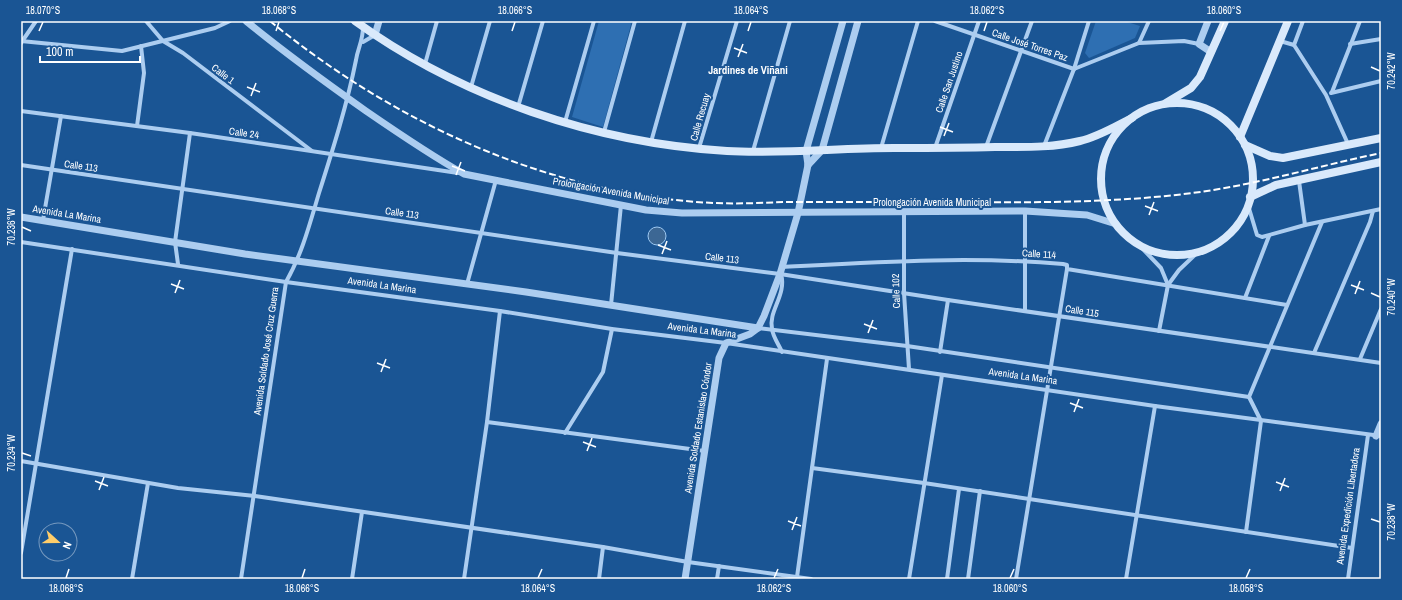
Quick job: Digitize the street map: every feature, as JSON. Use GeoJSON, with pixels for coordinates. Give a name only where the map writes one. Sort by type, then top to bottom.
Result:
{"type":"FeatureCollection","features":[{"type":"Feature","properties":{"kind":"main road","name":"Prolongación Avenida Municipal"},"geometry":{"type":"LineString","coordinates":[[355,21],[364,24],[375,35],[425,64],[471,87],[518,107],[604,133],[651,142],[699,148],[753,152],[881,148],[1044,147],[1082,141],[1132,118],[1147,109],[1164,104],[1188,104],[1207,109],[1222,118],[1240,137],[1245,145],[1252,170],[1248,205],[1240,221],[1228,234],[1214,245],[1198,252],[1181,255],[1155,252],[1139,245],[1125,234],[1116,224],[1109,213],[1103,196],[1102,170],[1106,153],[1114,137],[1132,118]]}},
{"type":"Feature","properties":{"kind":"main road"},"geometry":{"type":"LineString","coordinates":[[1164,104],[1191,88],[1200,77],[1225,21]]}},
{"type":"Feature","properties":{"kind":"main road"},"geometry":{"type":"LineString","coordinates":[[1240,137],[1288,21]]}},
{"type":"Feature","properties":{"kind":"main road"},"geometry":{"type":"LineString","coordinates":[[1245,145],[1270,156],[1283,158],[1381,138]]}},
{"type":"Feature","properties":{"kind":"main road"},"geometry":{"type":"LineString","coordinates":[[1250,196],[1276,186],[1381,162]]}},
{"type":"Feature","properties":{"kind":"street"},"geometry":{"type":"LineString","coordinates":[[21,41],[36,21]]}},
{"type":"Feature","properties":{"kind":"street","name":"Calle 1"},"geometry":{"type":"LineString","coordinates":[[146,21],[163,40],[183,53],[312,151]]}},
{"type":"Feature","properties":{"kind":"street"},"geometry":{"type":"LineString","coordinates":[[21,41],[122,50],[215,28],[230,21]]}},
{"type":"Feature","properties":{"kind":"street","name":"Prolongación Avenida Municipal"},"geometry":{"type":"LineString","coordinates":[[246,21],[293,58],[348,98],[440,161],[464,174],[621,205],[682,214],[1025,211],[1087,215],[1116,224]]}},
{"type":"Feature","properties":{"kind":"street"},"geometry":{"type":"LineString","coordinates":[[363,42],[375,35],[379,21]]}},
{"type":"Feature","properties":{"kind":"street"},"geometry":{"type":"LineString","coordinates":[[425,64],[437,21]]}},
{"type":"Feature","properties":{"kind":"street"},"geometry":{"type":"LineString","coordinates":[[471,87],[490,21]]}},
{"type":"Feature","properties":{"kind":"street"},"geometry":{"type":"LineString","coordinates":[[518,107],[543,21]]}},
{"type":"Feature","properties":{"kind":"street"},"geometry":{"type":"LineString","coordinates":[[565,122],[594,21]]}},
{"type":"Feature","properties":{"kind":"street"},"geometry":{"type":"LineString","coordinates":[[604,133],[635,21]]}},
{"type":"Feature","properties":{"kind":"street"},"geometry":{"type":"LineString","coordinates":[[651,142],[685,21]]}},
{"type":"Feature","properties":{"kind":"street","name":"Calle Recuay"},"geometry":{"type":"LineString","coordinates":[[699,148],[737,21]]}},
{"type":"Feature","properties":{"kind":"street"},"geometry":{"type":"LineString","coordinates":[[753,152],[790,21]]}},
{"type":"Feature","properties":{"kind":"street"},"geometry":{"type":"LineString","coordinates":[[726,343],[750,334],[758,328],[781,270],[798,212],[808,165],[806,151],[843,21]]}},
{"type":"Feature","properties":{"kind":"street"},"geometry":{"type":"LineString","coordinates":[[808,165],[822,150],[858,21]]}},
{"type":"Feature","properties":{"kind":"street"},"geometry":{"type":"LineString","coordinates":[[881,148],[918,21]]}},
{"type":"Feature","properties":{"kind":"street","name":"Calle José Torres Paz"},"geometry":{"type":"LineString","coordinates":[[935,21],[1074,69]]}},
{"type":"Feature","properties":{"kind":"street","name":"Calle San Justino"},"geometry":{"type":"LineString","coordinates":[[935,148],[979,21]]}},
{"type":"Feature","properties":{"kind":"street"},"geometry":{"type":"LineString","coordinates":[[986,148],[1032,21]]}},
{"type":"Feature","properties":{"kind":"street"},"geometry":{"type":"LineString","coordinates":[[1044,147],[1074,69],[1089,21]]}},
{"type":"Feature","properties":{"kind":"street"},"geometry":{"type":"LineString","coordinates":[[1139,43],[1149,21]]}},
{"type":"Feature","properties":{"kind":"street"},"geometry":{"type":"LineString","coordinates":[[1199,44],[1208,21]]}},
{"type":"Feature","properties":{"kind":"street"},"geometry":{"type":"LineString","coordinates":[[1294,44],[1304,21]]}},
{"type":"Feature","properties":{"kind":"street"},"geometry":{"type":"LineString","coordinates":[[1332,92],[1360,21]]}},
{"type":"Feature","properties":{"kind":"street","name":"Avenida Soldado José Cruz Guerra"},"geometry":{"type":"LineString","coordinates":[[241,579],[255,496],[286,282],[298,261],[331,155],[348,98],[356,60],[363,42],[364,24]]}},
{"type":"Feature","properties":{"kind":"street"},"geometry":{"type":"LineString","coordinates":[[1350,44],[1381,39]]}},
{"type":"Feature","properties":{"kind":"street"},"geometry":{"type":"LineString","coordinates":[[1074,69],[1139,43],[1171,41],[1199,44],[1211,52]]}},
{"type":"Feature","properties":{"kind":"street"},"geometry":{"type":"LineString","coordinates":[[1280,41],[1294,44],[1326,95],[1349,145]]}},
{"type":"Feature","properties":{"kind":"street"},"geometry":{"type":"LineString","coordinates":[[137,126],[144,73],[142,46]]}},
{"type":"Feature","properties":{"kind":"street"},"geometry":{"type":"LineString","coordinates":[[1326,95],[1332,92],[1381,82]]}},
{"type":"Feature","properties":{"kind":"street","name":"Calle 24"},"geometry":{"type":"LineString","coordinates":[[21,111],[190,133],[464,174]]}},
{"type":"Feature","properties":{"kind":"street"},"geometry":{"type":"LineString","coordinates":[[43,220],[61,116]]}},
{"type":"Feature","properties":{"kind":"street"},"geometry":{"type":"LineString","coordinates":[[178,264],[175,242],[190,133]]}},
{"type":"Feature","properties":{"kind":"street","name":"Calle 113"},"geometry":{"type":"LineString","coordinates":[[21,165],[617,253],[781,270]]}},
{"type":"Feature","properties":{"kind":"street"},"geometry":{"type":"LineString","coordinates":[[467,284],[496,180]]}},
{"type":"Feature","properties":{"kind":"street"},"geometry":{"type":"LineString","coordinates":[[1299,181],[1305,225]]}},
{"type":"Feature","properties":{"kind":"street"},"geometry":{"type":"LineString","coordinates":[[611,305],[621,205]]}},
{"type":"Feature","properties":{"kind":"street"},"geometry":{"type":"LineString","coordinates":[[1248,205],[1257,235],[1262,237],[1305,225],[1381,209]]}},
{"type":"Feature","properties":{"kind":"street"},"geometry":{"type":"LineString","coordinates":[[1024,311],[1025,211]]}},
{"type":"Feature","properties":{"kind":"street"},"geometry":{"type":"LineString","coordinates":[[1314,353],[1370,222],[1373,211]]}},
{"type":"Feature","properties":{"kind":"street","name":"Calle 102"},"geometry":{"type":"LineString","coordinates":[[904,212],[904,293],[909,369]]}},
{"type":"Feature","properties":{"kind":"street","name":"Avenida La Marina"},"geometry":{"type":"LineString","coordinates":[[21,217],[245,254],[467,284],[758,328],[907,346],[1249,397]]}},
{"type":"Feature","properties":{"kind":"street"},"geometry":{"type":"LineString","coordinates":[[1246,532],[1261,421],[1249,397],[1322,222]]}},
{"type":"Feature","properties":{"kind":"street"},"geometry":{"type":"LineString","coordinates":[[1245,298],[1269,236]]}},
{"type":"Feature","properties":{"kind":"street","name":"Avenida La Marina"},"geometry":{"type":"LineString","coordinates":[[21,242],[178,264],[286,282],[500,311],[612,329],[726,343],[1155,406],[1378,436]]}},
{"type":"Feature","properties":{"kind":"street"},"geometry":{"type":"LineString","coordinates":[[1139,245],[1161,268],[1168,285]]}},
{"type":"Feature","properties":{"kind":"street"},"geometry":{"type":"LineString","coordinates":[[21,553],[72,249]]}},
{"type":"Feature","properties":{"kind":"street"},"geometry":{"type":"LineString","coordinates":[[1159,331],[1168,285],[1179,270],[1198,252]]}},
{"type":"Feature","properties":{"kind":"street","name":"Calle 114"},"geometry":{"type":"LineString","coordinates":[[781,270],[903,261],[1025,260],[1063,264],[1066,265],[1068,269],[1287,305]]}},
{"type":"Feature","properties":{"kind":"street"},"geometry":{"type":"LineString","coordinates":[[1016,579],[1046,390],[1068,269]]}},
{"type":"Feature","properties":{"kind":"street"},"geometry":{"type":"LineString","coordinates":[[781,270],[782,289],[772,320],[772,329],[782,352]]}},
{"type":"Feature","properties":{"kind":"street","name":"Calle 115"},"geometry":{"type":"LineString","coordinates":[[781,270],[948,300],[1381,363]]}},
{"type":"Feature","properties":{"kind":"street"},"geometry":{"type":"LineString","coordinates":[[940,352],[948,300]]}},
{"type":"Feature","properties":{"kind":"street"},"geometry":{"type":"LineString","coordinates":[[1360,359],[1381,309]]}},
{"type":"Feature","properties":{"kind":"street"},"geometry":{"type":"LineString","coordinates":[[464,579],[487,422],[500,311]]}},
{"type":"Feature","properties":{"kind":"street"},"geometry":{"type":"LineString","coordinates":[[565,432],[603,372],[612,329]]}},
{"type":"Feature","properties":{"kind":"street","name":"Avenida Soldado Estanislao Cóndor"},"geometry":{"type":"LineString","coordinates":[[685,579],[719,358],[726,343]]}},
{"type":"Feature","properties":{"kind":"street"},"geometry":{"type":"LineString","coordinates":[[797,577],[827,359]]}},
{"type":"Feature","properties":{"kind":"street"},"geometry":{"type":"LineString","coordinates":[[909,579],[942,375]]}},
{"type":"Feature","properties":{"kind":"street"},"geometry":{"type":"LineString","coordinates":[[1126,579],[1155,406]]}},
{"type":"Feature","properties":{"kind":"street"},"geometry":{"type":"LineString","coordinates":[[487,422],[705,451]]}},
{"type":"Feature","properties":{"kind":"street"},"geometry":{"type":"LineString","coordinates":[[1378,436],[1381,424]]}},
{"type":"Feature","properties":{"kind":"street","name":"Avenida Expedición Libertadora"},"geometry":{"type":"LineString","coordinates":[[1348,579],[1368,435]]}},
{"type":"Feature","properties":{"kind":"street"},"geometry":{"type":"LineString","coordinates":[[21,461],[148,483],[255,496],[603,547],[688,562],[811,579]]}},
{"type":"Feature","properties":{"kind":"street"},"geometry":{"type":"LineString","coordinates":[[812,468],[980,491],[1352,548]]}},
{"type":"Feature","properties":{"kind":"street"},"geometry":{"type":"LineString","coordinates":[[132,579],[148,483]]}},
{"type":"Feature","properties":{"kind":"street"},"geometry":{"type":"LineString","coordinates":[[947,579],[959,489]]}},
{"type":"Feature","properties":{"kind":"street"},"geometry":{"type":"LineString","coordinates":[[968,579],[980,491]]}},
{"type":"Feature","properties":{"kind":"street"},"geometry":{"type":"LineString","coordinates":[[352,579],[362,512]]}},
{"type":"Feature","properties":{"kind":"street"},"geometry":{"type":"LineString","coordinates":[[599,579],[603,547]]}},
{"type":"Feature","properties":{"kind":"street"},"geometry":{"type":"LineString","coordinates":[[717,579],[719,566]]}},
{"type":"Feature","properties":{"kind":"shaded area"},"geometry":{"type":"Polygon","coordinates":[[[599,21],[632,21],[603,127],[572,117],[599,21]]]}},
{"type":"Feature","properties":{"kind":"shaded area"},"geometry":{"type":"Polygon","coordinates":[[[1096,21],[1124,21],[1140,26],[1135,38],[1089,58],[1085,53],[1096,21]]]}},
{"type":"Feature","properties":{"kind":"shaded area"},"geometry":{"type":"Polygon","coordinates":[[[657,227],[663,230],[666,236],[663,242],[657,245],[651,242],[648,236],[651,230],[657,227]]]}},
{"type":"Feature","properties":{"kind":"railway"},"geometry":{"type":"LineString","coordinates":[[270,21],[318,58],[369,91],[422,121],[477,147],[534,169],[593,186],[653,197],[713,203],[904,202]]}},
{"type":"Feature","properties":{"kind":"railway"},"geometry":{"type":"LineString","coordinates":[[914,202],[1061,202],[1134,199],[1207,191],[1251,183],[1381,153]]}},
{"type":"Feature","properties":{"kind":"district","name":"Jardines de Viñani"},"geometry":{"type":"Point","coordinates":[748,70]}}]}
